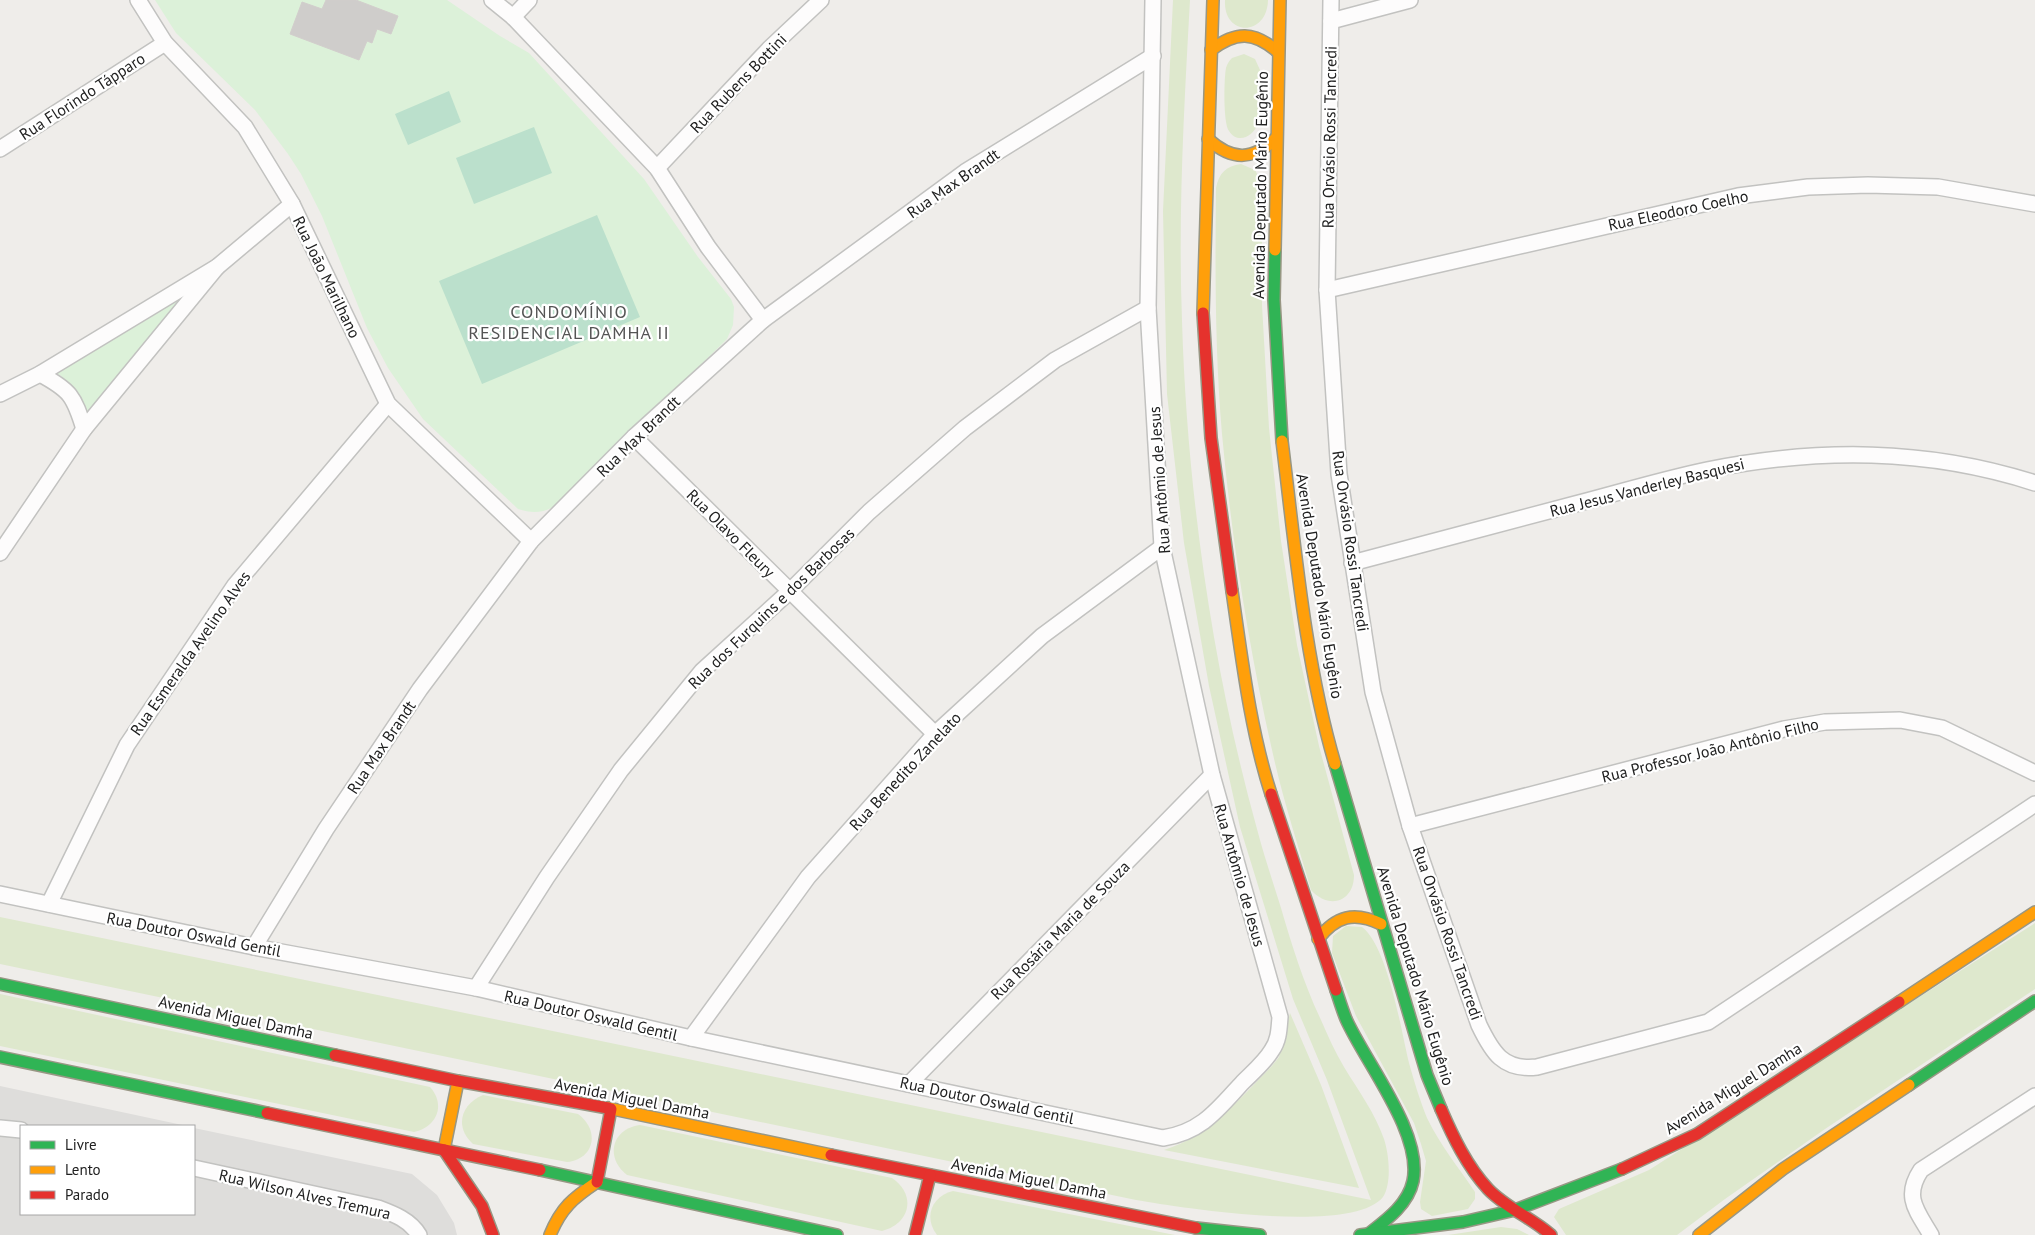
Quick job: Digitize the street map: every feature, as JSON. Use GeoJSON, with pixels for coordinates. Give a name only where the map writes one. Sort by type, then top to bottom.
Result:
{"type":"FeatureCollection","features":[{"type":"Feature","properties":{"kind":"main road"},"geometry":{"type":"LineString","coordinates":[[1213,0],[1202,303],[1212,438],[1226,554],[1244,670],[1264,769],[1306,905],[1346,1019],[1405,1128],[1414,1163],[1413,1182],[1405,1199],[1391,1216],[1367,1235]]}},
{"type":"Feature","properties":{"kind":"main road","name":"Avenida Deputado Mário Eugênio"},"geometry":{"type":"LineString","coordinates":[[1280,0],[1276,138],[1275,310],[1280,427],[1309,643],[1329,743],[1367,892],[1381,924],[1427,1075],[1452,1134],[1469,1164],[1489,1190],[1515,1210],[1536,1222],[1551,1235]]}},
{"type":"Feature","properties":{"kind":"main road"},"geometry":{"type":"LineString","coordinates":[[1211,50],[1227,38],[1246,36],[1264,40],[1278,52]]}},
{"type":"Feature","properties":{"kind":"main road"},"geometry":{"type":"LineString","coordinates":[[1208,139],[1223,151],[1242,156],[1261,152],[1276,138]]}},
{"type":"Feature","properties":{"kind":"main road"},"geometry":{"type":"LineString","coordinates":[[1306,905],[1329,910],[1348,906]]}},
{"type":"Feature","properties":{"kind":"main road","name":"Avenida Miguel Damha"},"geometry":{"type":"LineString","coordinates":[[1360,1235],[1463,1222],[1515,1210],[1635,1164],[1697,1134],[2035,912]]}},
{"type":"Feature","properties":{"kind":"main road"},"geometry":{"type":"LineString","coordinates":[[1318,939],[1331,924],[1348,916],[1366,917],[1381,924]]}},
{"type":"Feature","properties":{"kind":"main road","name":"Avenida Miguel Damha"},"geometry":{"type":"LineString","coordinates":[[0,984],[458,1080],[612,1109],[1190,1227],[1260,1235]]}},
{"type":"Feature","properties":{"kind":"main road"},"geometry":{"type":"LineString","coordinates":[[1699,1235],[1783,1169],[2035,1001]]}},
{"type":"Feature","properties":{"kind":"main road"},"geometry":{"type":"LineString","coordinates":[[0,1057],[597,1182],[837,1235]]}},
{"type":"Feature","properties":{"kind":"main road"},"geometry":{"type":"LineString","coordinates":[[458,1080],[444,1150],[482,1206],[493,1235]]}},
{"type":"Feature","properties":{"kind":"main road"},"geometry":{"type":"LineString","coordinates":[[550,1235],[558,1214],[566,1204],[597,1182],[612,1109]]}},
{"type":"Feature","properties":{"kind":"main road"},"geometry":{"type":"LineString","coordinates":[[916,1235],[930,1175]]}},
{"type":"Feature","properties":{"kind":"street","name":"Rua João Marilhano"},"geometry":{"type":"LineString","coordinates":[[138,0],[165,44],[246,127],[292,204],[388,404],[531,541]]}},
{"type":"Feature","properties":{"kind":"street"},"geometry":{"type":"LineString","coordinates":[[492,0],[513,16],[657,168],[708,247],[763,320]]}},
{"type":"Feature","properties":{"kind":"street"},"geometry":{"type":"LineString","coordinates":[[513,16],[529,0]]}},
{"type":"Feature","properties":{"kind":"street","name":"Rua Rubens Bottini"},"geometry":{"type":"LineString","coordinates":[[657,168],[770,48],[821,0]]}},
{"type":"Feature","properties":{"kind":"street","name":"Rua Antômio de Jesus"},"geometry":{"type":"LineString","coordinates":[[1153,0],[1148,308],[1162,547],[1212,775],[1280,1017],[1279,1035],[1273,1050],[1211,1116],[1195,1128],[1180,1135]]}},
{"type":"Feature","properties":{"kind":"street","name":"Rua Orvásio Rossi Tancredi"},"geometry":{"type":"LineString","coordinates":[[1331,0],[1327,290],[1339,474],[1352,563],[1374,692],[1410,826],[1480,1025],[1491,1048],[1500,1058],[1519,1067],[1537,1068],[1708,1022],[2035,804]]}},
{"type":"Feature","properties":{"kind":"street"},"geometry":{"type":"LineString","coordinates":[[1331,21],[1410,0]]}},
{"type":"Feature","properties":{"kind":"street","name":"Rua Florindo Tápparo"},"geometry":{"type":"LineString","coordinates":[[0,148],[165,44]]}},
{"type":"Feature","properties":{"kind":"street","name":"Rua Max Brandt"},"geometry":{"type":"LineString","coordinates":[[254,947],[326,829],[420,688],[531,541],[634,437],[763,320],[965,172],[1153,56]]}},
{"type":"Feature","properties":{"kind":"street","name":"Rua Eleodoro Coelho"},"geometry":{"type":"LineString","coordinates":[[1327,290],[1746,195],[1808,188],[1868,185],[1938,187],[2035,204]]}},
{"type":"Feature","properties":{"kind":"street"},"geometry":{"type":"LineString","coordinates":[[0,394],[40,374],[217,266],[292,204]]}},
{"type":"Feature","properties":{"kind":"street"},"geometry":{"type":"LineString","coordinates":[[0,553],[84,429],[217,266]]}},
{"type":"Feature","properties":{"kind":"street","name":"Rua dos Furquins e dos Barbosas"},"geometry":{"type":"LineString","coordinates":[[476,988],[547,877],[621,770],[702,671],[790,591],[869,512],[965,428],[1055,360],[1148,308]]}},
{"type":"Feature","properties":{"kind":"street"},"geometry":{"type":"LineString","coordinates":[[40,374],[62,386],[67,392],[77,405],[84,429]]}},
{"type":"Feature","properties":{"kind":"street","name":"Rua Esmeralda Avelino Alves"},"geometry":{"type":"LineString","coordinates":[[49,904],[127,745],[234,585],[388,404]]}},
{"type":"Feature","properties":{"kind":"street","name":"Rua Olavo Fleury"},"geometry":{"type":"LineString","coordinates":[[634,437],[935,734]]}},
{"type":"Feature","properties":{"kind":"street","name":"Rua Jesus Vanderley Basquesi"},"geometry":{"type":"LineString","coordinates":[[1352,563],[1704,470],[1787,457],[1833,454],[1886,454],[1939,460],[1990,469],[2035,483]]}},
{"type":"Feature","properties":{"kind":"street","name":"Rua Benedito Zanelato"},"geometry":{"type":"LineString","coordinates":[[691,1038],[808,877],[935,734],[1042,636],[1162,547]]}},
{"type":"Feature","properties":{"kind":"street","name":"Rua Professor João Antônio Filho"},"geometry":{"type":"LineString","coordinates":[[1410,826],[1784,729],[1825,722],[1900,720],[1942,728],[2035,773]]}},
{"type":"Feature","properties":{"kind":"street","name":"Rua Rosária Maria de Souza"},"geometry":{"type":"LineString","coordinates":[[909,1084],[1212,775]]}},
{"type":"Feature","properties":{"kind":"street","name":"Rua Doutor Oswald Gentil"},"geometry":{"type":"LineString","coordinates":[[0,894],[254,947],[476,988],[691,1038],[1163,1138],[1180,1135]]}},
{"type":"Feature","properties":{"kind":"street"},"geometry":{"type":"LineString","coordinates":[[1931,1235],[1913,1205],[1913,1181],[1921,1170],[2035,1096]]}},
{"type":"Feature","properties":{"kind":"street"},"geometry":{"type":"LineString","coordinates":[[0,1128],[20,1130]]}},
{"type":"Feature","properties":{"kind":"street","name":"Rua Wilson Alves Tremura"},"geometry":{"type":"LineString","coordinates":[[195,1168],[378,1208],[397,1215],[416,1231]]}},
{"type":"Feature","properties":{"kind":"shaded area"},"geometry":{"type":"Polygon","coordinates":[[[0,1086],[182,1125],[20,1125],[20,1215],[195,1215],[195,1128],[412,1174],[437,1195],[454,1223],[457,1235],[0,1235],[0,1086]]]}},
{"type":"Feature","properties":{"kind":"green space"},"geometry":{"type":"Polygon","coordinates":[[[155,0],[447,0],[529,53],[644,179],[698,257],[731,299],[734,307],[733,325],[727,339],[559,503],[540,512],[518,509],[423,419],[388,368],[367,328],[322,216],[301,174],[255,110],[176,33],[155,0]]]}},
{"type":"Feature","properties":{"kind":"green space"},"geometry":{"type":"Polygon","coordinates":[[[1173,0],[1190,0],[1181,201],[1182,321],[1185,384],[1196,513],[1215,641],[1241,768],[1257,829],[1299,965],[1309,993],[1335,1050],[1371,1111],[1384,1139],[1389,1176],[1383,1197],[1366,1208],[1338,1215],[1304,1217],[1227,1213],[1136,1200],[0,964],[0,917],[1371,1200],[1327,1080],[1293,999],[1240,827],[1209,686],[1184,543],[1167,394],[1163,211],[1173,0]]]}},
{"type":"Feature","properties":{"kind":"green space"},"geometry":{"type":"Polygon","coordinates":[[[1225,0],[1268,0],[1266,12],[1261,21],[1245,28],[1237,26],[1231,21],[1226,12],[1225,0]]]}},
{"type":"Feature","properties":{"kind":"green space"},"geometry":{"type":"Polygon","coordinates":[[[1244,54],[1255,59],[1260,70],[1258,123],[1253,132],[1241,138],[1233,135],[1227,126],[1225,81],[1226,68],[1229,61],[1244,54]]]}},
{"type":"Feature","properties":{"kind":"green space"},"geometry":{"type":"Polygon","coordinates":[[[449,91],[461,122],[408,145],[395,114],[449,91]]]}},
{"type":"Feature","properties":{"kind":"green space"},"geometry":{"type":"Polygon","coordinates":[[[534,127],[552,173],[474,204],[456,158],[534,127]]]}},
{"type":"Feature","properties":{"kind":"green space"},"geometry":{"type":"Polygon","coordinates":[[[1241,164],[1255,170],[1262,183],[1262,305],[1269,428],[1281,541],[1297,645],[1319,746],[1354,875],[1350,892],[1345,897],[1333,901],[1325,900],[1311,890],[1279,779],[1250,640],[1231,517],[1222,434],[1218,372],[1216,188],[1219,178],[1224,171],[1231,166],[1241,164]]]}},
{"type":"Feature","properties":{"kind":"green space"},"geometry":{"type":"Polygon","coordinates":[[[597,215],[640,317],[482,384],[439,281],[597,215]]]}},
{"type":"Feature","properties":{"kind":"green space"},"geometry":{"type":"Polygon","coordinates":[[[182,297],[88,414],[76,391],[57,373],[182,297]]]}},
{"type":"Feature","properties":{"kind":"green space"},"geometry":{"type":"Polygon","coordinates":[[[2035,923],[2035,989],[1825,1129],[1677,1235],[1566,1235],[1554,1217],[1559,1209],[1649,1170],[2035,923]]]}},
{"type":"Feature","properties":{"kind":"green space"},"geometry":{"type":"Polygon","coordinates":[[[1346,926],[1362,927],[1371,937],[1379,952],[1392,990],[1411,1070],[1427,1118],[1444,1147],[1475,1192],[1475,1199],[1468,1209],[1432,1216],[1421,1209],[1420,1202],[1426,1161],[1414,1123],[1356,1016],[1332,953],[1333,936],[1346,926]]]}},
{"type":"Feature","properties":{"kind":"green space"},"geometry":{"type":"Polygon","coordinates":[[[0,994],[430,1087],[437,1101],[437,1114],[428,1125],[414,1132],[0,1046],[0,994]]]}},
{"type":"Feature","properties":{"kind":"green space"},"geometry":{"type":"Polygon","coordinates":[[[1290,1013],[1321,1085],[1359,1188],[1164,1150],[1195,1136],[1222,1116],[1271,1067],[1279,1057],[1290,1013]]]}},
{"type":"Feature","properties":{"kind":"green space"},"geometry":{"type":"Polygon","coordinates":[[[483,1095],[578,1114],[590,1128],[592,1135],[589,1150],[576,1160],[567,1162],[473,1144],[463,1130],[463,1116],[469,1104],[483,1095]]]}},
{"type":"Feature","properties":{"kind":"green space"},"geometry":{"type":"Polygon","coordinates":[[[640,1125],[892,1178],[905,1192],[907,1208],[899,1222],[882,1231],[627,1175],[616,1161],[614,1145],[617,1138],[623,1132],[640,1125]]]}},
{"type":"Feature","properties":{"kind":"green space"},"geometry":{"type":"Polygon","coordinates":[[[953,1191],[1175,1235],[937,1235],[931,1221],[930,1214],[932,1208],[940,1197],[953,1191]]]}},
{"type":"Feature","properties":{"kind":"green space"},"geometry":{"type":"Polygon","coordinates":[[[1501,1227],[1517,1229],[1529,1235],[1448,1235],[1501,1227]]]}},
{"type":"Feature","properties":{"kind":"building"},"geometry":{"type":"Polygon","coordinates":[[[326,0],[356,0],[398,16],[391,34],[377,29],[372,43],[367,41],[359,60],[290,34],[302,2],[322,9],[326,0]]]}},
{"type":"Feature","properties":{"kind":"traffic: fast"},"geometry":{"type":"LineString","coordinates":[[1275,250],[1274,300],[1282,441]]}},
{"type":"Feature","properties":{"kind":"traffic: fast"},"geometry":{"type":"LineString","coordinates":[[1335,764],[1427,1075],[1441,1109]]}},
{"type":"Feature","properties":{"kind":"traffic: fast"},"geometry":{"type":"LineString","coordinates":[[0,984],[335,1055]]}},
{"type":"Feature","properties":{"kind":"traffic: fast"},"geometry":{"type":"LineString","coordinates":[[1336,990],[1346,1019],[1401,1120],[1414,1162],[1413,1181],[1406,1198],[1395,1212],[1367,1235]]}},
{"type":"Feature","properties":{"kind":"traffic: fast"},"geometry":{"type":"LineString","coordinates":[[1909,1085],[2035,1001]]}},
{"type":"Feature","properties":{"kind":"traffic: fast"},"geometry":{"type":"LineString","coordinates":[[0,1057],[267,1113]]}},
{"type":"Feature","properties":{"kind":"traffic: fast"},"geometry":{"type":"LineString","coordinates":[[1360,1235],[1463,1222],[1515,1210],[1622,1169]]}},
{"type":"Feature","properties":{"kind":"traffic: fast"},"geometry":{"type":"LineString","coordinates":[[540,1170],[837,1235]]}},
{"type":"Feature","properties":{"kind":"traffic: fast"},"geometry":{"type":"LineString","coordinates":[[1196,1228],[1260,1235]]}},
{"type":"Feature","properties":{"kind":"traffic: slow"},"geometry":{"type":"LineString","coordinates":[[1203,313],[1213,0]]}},
{"type":"Feature","properties":{"kind":"traffic: slow"},"geometry":{"type":"LineString","coordinates":[[1275,250],[1280,0]]}},
{"type":"Feature","properties":{"kind":"traffic: slow"},"geometry":{"type":"LineString","coordinates":[[1211,50],[1229,39],[1245,36],[1261,40],[1278,52]]}},
{"type":"Feature","properties":{"kind":"traffic: slow"},"geometry":{"type":"LineString","coordinates":[[1208,139],[1226,151],[1242,155],[1259,151],[1276,138]]}},
{"type":"Feature","properties":{"kind":"traffic: slow"},"geometry":{"type":"LineString","coordinates":[[1282,441],[1308,645],[1335,764]]}},
{"type":"Feature","properties":{"kind":"traffic: slow"},"geometry":{"type":"LineString","coordinates":[[1232,591],[1252,719],[1271,794]]}},
{"type":"Feature","properties":{"kind":"traffic: slow"},"geometry":{"type":"LineString","coordinates":[[1899,1002],[2035,912]]}},
{"type":"Feature","properties":{"kind":"traffic: slow"},"geometry":{"type":"LineString","coordinates":[[1318,939],[1332,925],[1346,918],[1362,918],[1381,924]]}},
{"type":"Feature","properties":{"kind":"traffic: slow"},"geometry":{"type":"LineString","coordinates":[[444,1150],[458,1081]]}},
{"type":"Feature","properties":{"kind":"traffic: slow"},"geometry":{"type":"LineString","coordinates":[[1699,1235],[1783,1169],[1909,1085]]}},
{"type":"Feature","properties":{"kind":"traffic: slow"},"geometry":{"type":"LineString","coordinates":[[608,1108],[831,1155]]}},
{"type":"Feature","properties":{"kind":"traffic: slow"},"geometry":{"type":"LineString","coordinates":[[550,1235],[569,1204],[597,1182]]}},
{"type":"Feature","properties":{"kind":"traffic: jam"},"geometry":{"type":"LineString","coordinates":[[1203,313],[1211,438],[1232,591]]}},
{"type":"Feature","properties":{"kind":"traffic: jam"},"geometry":{"type":"LineString","coordinates":[[1271,794],[1336,990]]}},
{"type":"Feature","properties":{"kind":"traffic: jam"},"geometry":{"type":"LineString","coordinates":[[1622,1169],[1697,1134],[1899,1002]]}},
{"type":"Feature","properties":{"kind":"traffic: jam"},"geometry":{"type":"LineString","coordinates":[[335,1055],[458,1081],[608,1108]]}},
{"type":"Feature","properties":{"kind":"traffic: jam"},"geometry":{"type":"LineString","coordinates":[[597,1182],[611,1109]]}},
{"type":"Feature","properties":{"kind":"traffic: jam"},"geometry":{"type":"LineString","coordinates":[[1441,1109],[1461,1151],[1480,1180],[1495,1196],[1551,1235]]}},
{"type":"Feature","properties":{"kind":"traffic: jam"},"geometry":{"type":"LineString","coordinates":[[267,1113],[540,1170]]}},
{"type":"Feature","properties":{"kind":"traffic: jam"},"geometry":{"type":"LineString","coordinates":[[444,1150],[482,1206],[493,1235]]}},
{"type":"Feature","properties":{"kind":"traffic: jam"},"geometry":{"type":"LineString","coordinates":[[831,1155],[1196,1228]]}},
{"type":"Feature","properties":{"kind":"traffic: jam"},"geometry":{"type":"LineString","coordinates":[[915,1235],[930,1175]]}},
{"type":"Feature","properties":{"kind":"district","name":"CONDOMÍNIO RESIDENCIAL DAMHA II"},"geometry":{"type":"Point","coordinates":[569,321]}}]}
